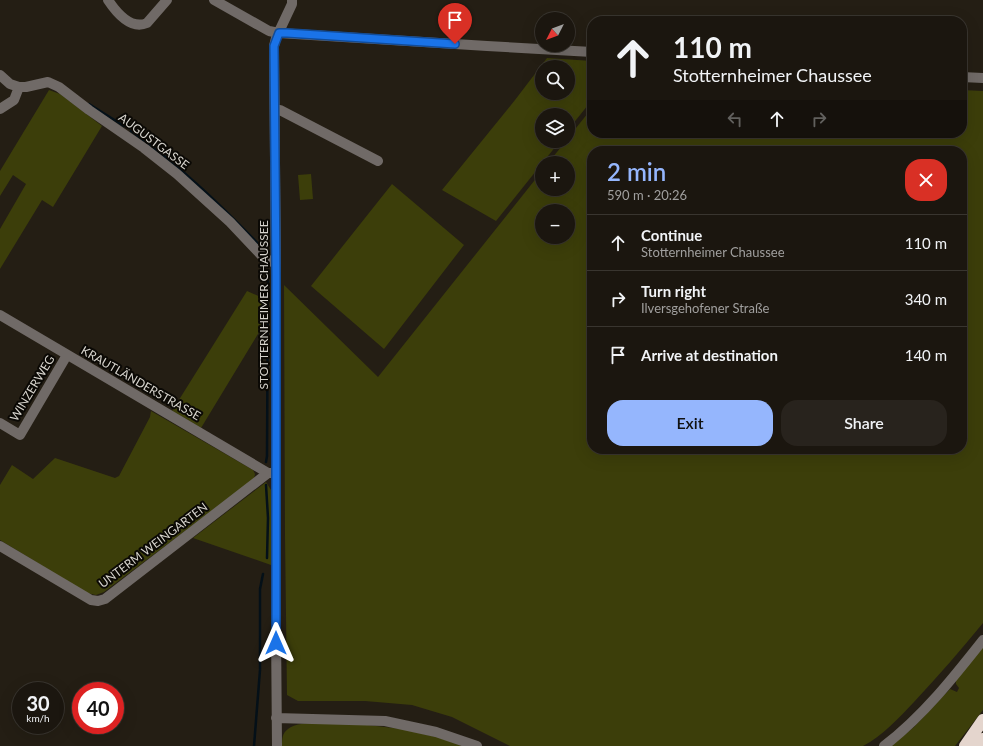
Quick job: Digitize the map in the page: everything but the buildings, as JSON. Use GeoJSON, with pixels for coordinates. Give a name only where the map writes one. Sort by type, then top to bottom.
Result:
{"type":"FeatureCollection","features":[{"type":"Feature","properties":{"kind":"highway"},"geometry":{"type":"LineString","coordinates":[[961,746],[981,730]]}},
{"type":"Feature","properties":{"kind":"highway"},"geometry":{"type":"LineString","coordinates":[[965,746],[981,730]]}},
{"type":"Feature","properties":{"kind":"highway"},"geometry":{"type":"LineString","coordinates":[[978,746],[981,730]]}},
{"type":"Feature","properties":{"kind":"street"},"geometry":{"type":"LineString","coordinates":[[108,0],[119,14],[130,23],[143,25],[147,23],[167,0]]}},
{"type":"Feature","properties":{"kind":"street"},"geometry":{"type":"LineString","coordinates":[[214,0],[269,31],[279,33],[587,52]]}},
{"type":"Feature","properties":{"kind":"street","name":"STOTTERNHEIMER CHAUSSEE"},"geometry":{"type":"LineString","coordinates":[[278,746],[276,718],[276,500],[272,473],[276,262],[274,46],[292,4],[292,0]]}},
{"type":"Feature","properties":{"kind":"street"},"geometry":{"type":"LineString","coordinates":[[0,76],[10,84],[19,87],[14,100],[0,109]]}},
{"type":"Feature","properties":{"kind":"street"},"geometry":{"type":"LineString","coordinates":[[967,77],[983,78]]}},
{"type":"Feature","properties":{"kind":"street","name":"AUGUSTGASSE"},"geometry":{"type":"LineString","coordinates":[[19,87],[48,82],[63,90],[144,148],[177,174],[230,222],[263,257],[272,262],[276,262]]}},
{"type":"Feature","properties":{"kind":"street"},"geometry":{"type":"LineString","coordinates":[[275,110],[280,110],[378,161]]}},
{"type":"Feature","properties":{"kind":"street","name":"KRAUTLÄNDERSTRASSE"},"geometry":{"type":"LineString","coordinates":[[0,316],[272,473]]}},
{"type":"Feature","properties":{"kind":"street","name":"WINZERWEG"},"geometry":{"type":"LineString","coordinates":[[0,423],[20,435],[67,355]]}},
{"type":"Feature","properties":{"kind":"street","name":"UNTERM WEINGARTEN"},"geometry":{"type":"LineString","coordinates":[[0,546],[91,600],[98,601],[105,599],[272,473]]}},
{"type":"Feature","properties":{"kind":"street"},"geometry":{"type":"LineString","coordinates":[[884,746],[916,718],[940,693],[983,640]]}},
{"type":"Feature","properties":{"kind":"street"},"geometry":{"type":"LineString","coordinates":[[276,718],[385,721],[436,732],[477,746]]}},
{"type":"Feature","properties":{"kind":"shaded area"},"geometry":{"type":"Polygon","coordinates":[[[547,58],[587,61],[587,106],[575,121],[575,108],[535,108],[535,148],[554,148],[548,156],[535,156],[535,172],[496,221],[442,190],[535,74],[535,100],[575,100],[575,60],[545,60],[547,58]]]}},
{"type":"Feature","properties":{"kind":"shaded area"},"geometry":{"type":"Polygon","coordinates":[[[49,90],[60,94],[102,126],[53,207],[42,200],[0,269],[0,229],[26,184],[13,175],[0,196],[0,171],[49,90]]]}},
{"type":"Feature","properties":{"kind":"shaded area"},"geometry":{"type":"Polygon","coordinates":[[[967,90],[983,91],[983,623],[958,653],[902,714],[884,732],[863,746],[510,746],[452,717],[412,705],[365,701],[298,701],[287,695],[284,285],[378,377],[535,180],[535,196],[575,196],[575,156],[554,156],[560,148],[575,148],[575,129],[587,114],[587,138],[967,138],[967,90]]]}},
{"type":"Feature","properties":{"kind":"shaded area"},"geometry":{"type":"Polygon","coordinates":[[[311,174],[313,199],[300,200],[298,175],[311,174]]]}},
{"type":"Feature","properties":{"kind":"shaded area"},"geometry":{"type":"Polygon","coordinates":[[[392,184],[464,245],[384,349],[311,286],[392,184]]]}},
{"type":"Feature","properties":{"kind":"shaded area"},"geometry":{"type":"Polygon","coordinates":[[[247,291],[265,299],[264,324],[201,428],[172,411],[247,291]]]}},
{"type":"Feature","properties":{"kind":"shaded area"},"geometry":{"type":"Polygon","coordinates":[[[151,411],[253,470],[255,474],[254,479],[104,592],[96,595],[87,593],[0,540],[0,485],[12,465],[33,479],[55,458],[115,478],[119,476],[150,417],[151,411]]]}},
{"type":"Feature","properties":{"kind":"shaded area"},"geometry":{"type":"Polygon","coordinates":[[[266,482],[271,490],[271,565],[193,538],[266,482]]]}},
{"type":"Feature","properties":{"kind":"shaded area"},"geometry":{"type":"Polygon","coordinates":[[[983,646],[983,710],[955,746],[891,746],[914,727],[950,689],[957,692],[959,688],[956,684],[956,680],[983,646]]]}},
{"type":"Feature","properties":{"kind":"shaded area"},"geometry":{"type":"Polygon","coordinates":[[[308,723],[350,723],[402,729],[440,738],[463,746],[282,746],[283,735],[293,726],[308,723]]]}},
{"type":"Feature","properties":{"kind":"waterway"},"geometry":{"type":"LineString","coordinates":[[89,104],[124,126]]}},
{"type":"Feature","properties":{"kind":"waterway"},"geometry":{"type":"LineString","coordinates":[[131,131],[168,159],[202,189],[267,253]]}},
{"type":"Feature","properties":{"kind":"waterway"},"geometry":{"type":"LineString","coordinates":[[266,462],[268,270]]}},
{"type":"Feature","properties":{"kind":"waterway"},"geometry":{"type":"LineString","coordinates":[[266,485],[268,518],[267,558]]}},
{"type":"Feature","properties":{"kind":"waterway"},"geometry":{"type":"LineString","coordinates":[[254,746],[260,670],[260,589],[263,574]]}},
{"type":"Feature","properties":{"kind":"route"},"geometry":{"type":"LineString","coordinates":[[276,643],[276,275],[274,46],[276,38],[279,33],[287,33],[455,44]]}}]}
